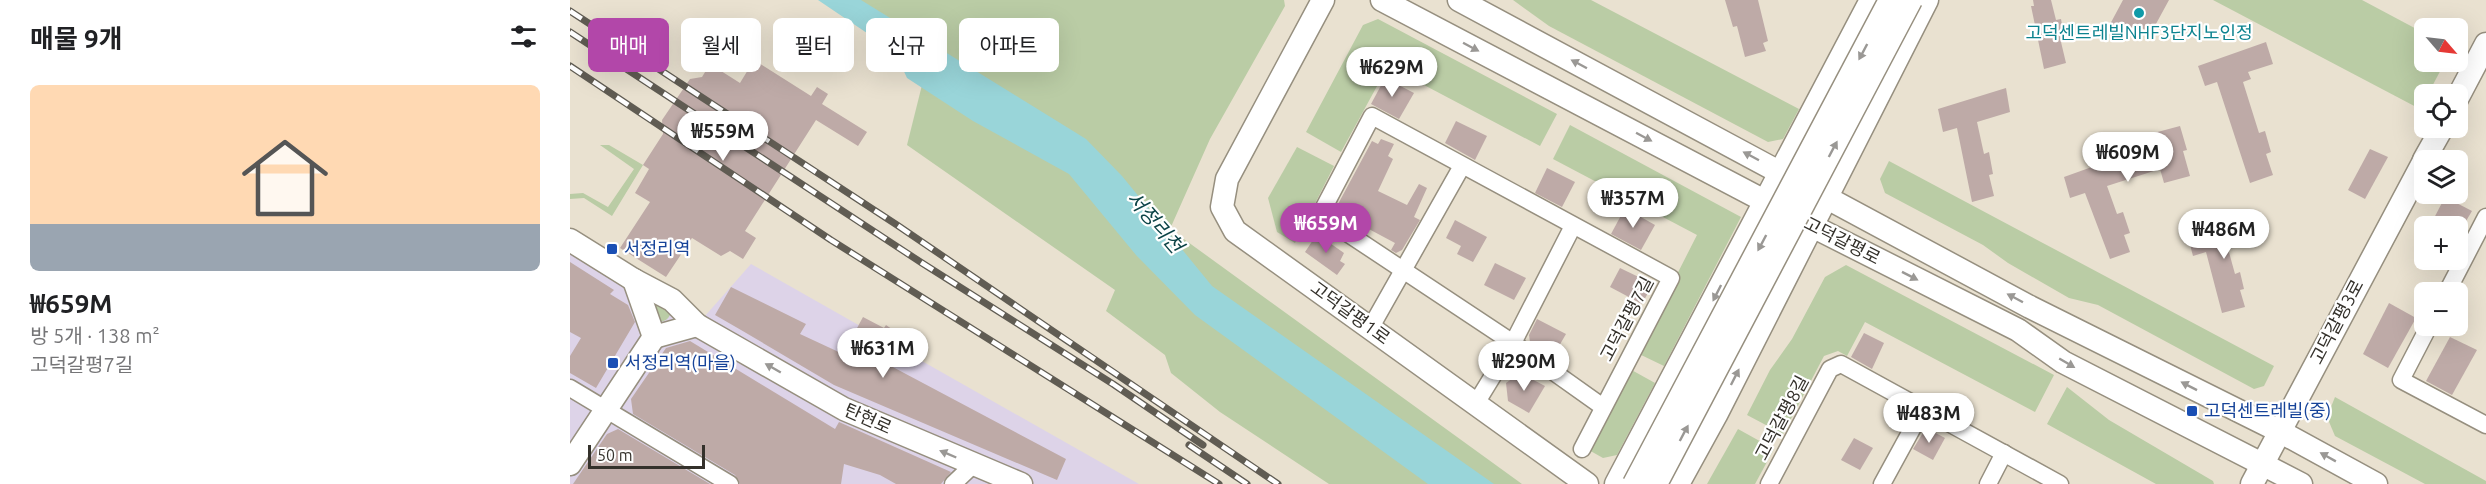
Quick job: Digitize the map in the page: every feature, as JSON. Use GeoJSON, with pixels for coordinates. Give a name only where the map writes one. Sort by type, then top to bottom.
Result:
{"type":"FeatureCollection","features":[{"type":"Feature","properties":{"kind":"street","name":"고덕갈평1로"},"geometry":{"type":"LineString","coordinates":[[1323,0],[1227,179],[1222,207],[1235,231],[1587,484]]}},
{"type":"Feature","properties":{"kind":"street","name":"고덕갈평로"},"geometry":{"type":"LineString","coordinates":[[1382,0],[1812,226],[2018,330],[2063,362],[2301,484]]}},
{"type":"Feature","properties":{"kind":"street","name":"고덕갈평로"},"geometry":{"type":"LineString","coordinates":[[1458,0],[2031,307],[2279,431],[2376,484]]}},
{"type":"Feature","properties":{"kind":"street"},"geometry":{"type":"LineString","coordinates":[[1616,484],[1871,0]]}},
{"type":"Feature","properties":{"kind":"street"},"geometry":{"type":"LineString","coordinates":[[1634,484],[1890,0]]}},
{"type":"Feature","properties":{"kind":"street"},"geometry":{"type":"LineString","coordinates":[[1656,484],[1911,0]]}},
{"type":"Feature","properties":{"kind":"street"},"geometry":{"type":"LineString","coordinates":[[1678,484],[1716,415],[1927,0]]}},
{"type":"Feature","properties":{"kind":"street"},"geometry":{"type":"LineString","coordinates":[[2466,84],[2484,53]]}},
{"type":"Feature","properties":{"kind":"street","name":"고덕갈평7길"},"geometry":{"type":"LineString","coordinates":[[1372,116],[1462,166],[1671,278],[1603,407],[1513,343],[1320,215],[1372,116]]}},
{"type":"Feature","properties":{"kind":"street"},"geometry":{"type":"LineString","coordinates":[[1371,327],[1462,166]]}},
{"type":"Feature","properties":{"kind":"street","name":"고덕갈평3로"},"geometry":{"type":"LineString","coordinates":[[2252,484],[2414,180]]}},
{"type":"Feature","properties":{"kind":"street"},"geometry":{"type":"LineString","coordinates":[[2452,282],[2485,220]]}},
{"type":"Feature","properties":{"kind":"street"},"geometry":{"type":"LineString","coordinates":[[1475,405],[1513,343],[1573,226]]}},
{"type":"Feature","properties":{"kind":"street","name":"탄현로"},"geometry":{"type":"LineString","coordinates":[[570,240],[634,280],[658,292],[682,309],[697,325],[844,409],[1021,484]]}},
{"type":"Feature","properties":{"kind":"street"},"geometry":{"type":"LineString","coordinates":[[634,280],[654,337]]}},
{"type":"Feature","properties":{"kind":"street"},"geometry":{"type":"LineString","coordinates":[[643,310],[658,292]]}},
{"type":"Feature","properties":{"kind":"street"},"geometry":{"type":"LineString","coordinates":[[570,464],[654,337],[697,325]]}},
{"type":"Feature","properties":{"kind":"street"},"geometry":{"type":"LineString","coordinates":[[2424,336],[2401,380],[2486,425]]}},
{"type":"Feature","properties":{"kind":"street","name":"고덕갈평8길"},"geometry":{"type":"LineString","coordinates":[[1769,484],[1830,369],[1841,364],[2060,484]]}},
{"type":"Feature","properties":{"kind":"street"},"geometry":{"type":"LineString","coordinates":[[570,388],[730,484]]}},
{"type":"Feature","properties":{"kind":"street"},"geometry":{"type":"LineString","coordinates":[[1668,389],[1716,415]]}},
{"type":"Feature","properties":{"kind":"street"},"geometry":{"type":"LineString","coordinates":[[1582,449],[1603,407]]}},
{"type":"Feature","properties":{"kind":"street"},"geometry":{"type":"LineString","coordinates":[[1882,484],[1923,409]]}},
{"type":"Feature","properties":{"kind":"street"},"geometry":{"type":"LineString","coordinates":[[1988,484],[2004,453]]}},
{"type":"Feature","properties":{"kind":"street"},"geometry":{"type":"LineString","coordinates":[[953,484],[973,465]]}},
{"type":"Feature","properties":{"kind":"shaded area"},"geometry":{"type":"Polygon","coordinates":[[[570,242],[697,325],[751,264],[1139,484],[570,484],[570,242]]]}},
{"type":"Feature","properties":{"kind":"green space"},"geometry":{"type":"Polygon","coordinates":[[[834,0],[1284,0],[1285,6],[1210,139],[1170,229],[1522,484],[1329,484],[1220,412],[1171,373],[1165,355],[1106,311],[1115,290],[907,145],[925,72],[947,72],[947,18],[866,19],[834,0]]]}},
{"type":"Feature","properties":{"kind":"green space"},"geometry":{"type":"Polygon","coordinates":[[[1513,0],[1591,0],[1799,109],[1783,139],[1768,142],[1549,26],[1513,0]]]}},
{"type":"Feature","properties":{"kind":"green space"},"geometry":{"type":"Polygon","coordinates":[[[2213,0],[2362,0],[2414,28],[2414,72],[2440,72],[2433,84],[2414,84],[2414,106],[2213,0]]]}},
{"type":"Feature","properties":{"kind":"green space"},"geometry":{"type":"Polygon","coordinates":[[[1378,19],[1557,114],[1540,146],[1388,66],[1341,152],[1306,132],[1363,25],[1378,19]]]}},
{"type":"Feature","properties":{"kind":"green space"},"geometry":{"type":"Polygon","coordinates":[[[1570,125],[1741,217],[1664,366],[1637,353],[1697,235],[1553,159],[1570,125]]]}},
{"type":"Feature","properties":{"kind":"green space"},"geometry":{"type":"Polygon","coordinates":[[[600,145],[609,145],[643,165],[612,216],[584,198],[570,199],[570,194],[583,193],[608,207],[634,169],[600,145]]]}},
{"type":"Feature","properties":{"kind":"green space"},"geometry":{"type":"Polygon","coordinates":[[[1297,147],[1334,166],[1295,243],[1277,232],[1268,198],[1297,147]]]}},
{"type":"Feature","properties":{"kind":"green space"},"geometry":{"type":"Polygon","coordinates":[[[1889,161],[2274,366],[2264,386],[2254,389],[2098,305],[2069,298],[2008,263],[1983,245],[1885,193],[1880,179],[1889,161]]]}},
{"type":"Feature","properties":{"kind":"green space"},"geometry":{"type":"Polygon","coordinates":[[[1846,265],[2054,375],[2035,412],[1865,322],[1847,356],[1838,351],[1824,356],[1783,434],[1747,415],[1770,370],[1792,339],[1825,277],[1846,265]]]}},
{"type":"Feature","properties":{"kind":"green space"},"geometry":{"type":"Polygon","coordinates":[[[657,302],[671,311],[670,316],[664,321],[660,322],[652,306],[657,302]]]}},
{"type":"Feature","properties":{"kind":"green space"},"geometry":{"type":"Polygon","coordinates":[[[1628,368],[1655,383],[1617,455],[1603,458],[1587,449],[1628,368]]]}},
{"type":"Feature","properties":{"kind":"green space"},"geometry":{"type":"Polygon","coordinates":[[[2067,387],[2109,420],[2213,481],[2214,484],[2156,484],[2047,424],[2067,387]]]}},
{"type":"Feature","properties":{"kind":"green space"},"geometry":{"type":"Polygon","coordinates":[[[2335,397],[2486,481],[2486,484],[2425,484],[2335,436],[2327,417],[2335,397]]]}},
{"type":"Feature","properties":{"kind":"green space"},"geometry":{"type":"Polygon","coordinates":[[[1738,429],[1774,449],[1755,484],[1707,484],[1738,429]]]}},
{"type":"Feature","properties":{"kind":"water"},"geometry":{"type":"Polygon","coordinates":[[[818,0],[861,0],[890,18],[866,18],[866,32],[854,24],[854,18],[845,18],[818,0]]]}},
{"type":"Feature","properties":{"kind":"water","name":"서정리천"},"geometry":{"type":"Polygon","coordinates":[[[947,53],[959,61],[959,72],[978,72],[1086,139],[1122,176],[1212,286],[1494,484],[1428,484],[1195,315],[1136,255],[1069,174],[973,121],[907,78],[904,72],[947,72],[947,53]]]}},
{"type":"Feature","properties":{"kind":"building"},"geometry":{"type":"Polygon","coordinates":[[[1725,0],[1758,0],[1768,41],[1763,43],[1766,51],[1745,57],[1737,26],[1733,27],[1725,0]]]}},
{"type":"Feature","properties":{"kind":"building"},"geometry":{"type":"Polygon","coordinates":[[[2033,0],[2051,0],[2056,20],[2061,19],[2065,41],[2061,42],[2066,63],[2044,69],[2031,6],[2034,6],[2033,0]]]}},
{"type":"Feature","properties":{"kind":"building","name":"고덕센트레빌NHF3단지노인정"},"geometry":{"type":"Polygon","coordinates":[[[2123,0],[2169,0],[2151,33],[2134,24],[2126,37],[2108,28],[2123,0]]]}},
{"type":"Feature","properties":{"kind":"building"},"geometry":{"type":"Polygon","coordinates":[[[2266,42],[2273,64],[2248,72],[2251,79],[2243,82],[2259,133],[2265,131],[2271,152],[2266,154],[2273,175],[2250,183],[2217,82],[2205,86],[2198,66],[2266,42]]]}},
{"type":"Feature","properties":{"kind":"building"},"geometry":{"type":"Polygon","coordinates":[[[761,64],[811,96],[817,87],[828,94],[822,104],[867,132],[858,146],[816,120],[745,231],[756,238],[743,259],[730,251],[721,256],[692,238],[666,277],[620,248],[650,202],[635,193],[649,169],[643,165],[663,134],[662,120],[690,79],[702,77],[705,72],[723,72],[740,83],[747,72],[761,72],[761,64]]]}},
{"type":"Feature","properties":{"kind":"building"},"geometry":{"type":"Polygon","coordinates":[[[1385,78],[1414,93],[1399,119],[1371,104],[1385,78]]]}},
{"type":"Feature","properties":{"kind":"building"},"geometry":{"type":"Polygon","coordinates":[[[2006,88],[2010,112],[1977,122],[1984,154],[1989,152],[1993,174],[1989,175],[1994,196],[1972,202],[1957,128],[1943,132],[1938,109],[2006,88]]]}},
{"type":"Feature","properties":{"kind":"building"},"geometry":{"type":"Polygon","coordinates":[[[1456,121],[1487,136],[1475,160],[1445,143],[1456,121]]]}},
{"type":"Feature","properties":{"kind":"building"},"geometry":{"type":"Polygon","coordinates":[[[2180,126],[2187,150],[2183,151],[2190,176],[2164,183],[2160,169],[2107,186],[2117,214],[2123,212],[2130,233],[2124,235],[2130,252],[2110,259],[2085,193],[2070,198],[2064,177],[2153,145],[2150,134],[2180,126]]]}},
{"type":"Feature","properties":{"kind":"building"},"geometry":{"type":"Polygon","coordinates":[[[1381,139],[1394,144],[1388,156],[1393,159],[1378,191],[1407,205],[1419,184],[1427,188],[1414,217],[1420,220],[1402,250],[1396,253],[1391,250],[1395,243],[1337,212],[1337,206],[1372,141],[1378,144],[1381,139]]]}},
{"type":"Feature","properties":{"kind":"building"},"geometry":{"type":"Polygon","coordinates":[[[2370,149],[2388,157],[2365,199],[2348,190],[2370,149]]]}},
{"type":"Feature","properties":{"kind":"building"},"geometry":{"type":"Polygon","coordinates":[[[1547,168],[1575,182],[1562,207],[1535,193],[1547,168]]]}},
{"type":"Feature","properties":{"kind":"building"},"geometry":{"type":"Polygon","coordinates":[[[2441,204],[2458,204],[2472,211],[2468,218],[2435,216],[2441,204]]]}},
{"type":"Feature","properties":{"kind":"building"},"geometry":{"type":"Polygon","coordinates":[[[1625,208],[1655,225],[1641,250],[1611,234],[1625,208]]]}},
{"type":"Feature","properties":{"kind":"building"},"geometry":{"type":"Polygon","coordinates":[[[2250,218],[2255,237],[2227,245],[2235,274],[2240,272],[2244,289],[2240,290],[2245,307],[2222,313],[2206,252],[2193,256],[2188,237],[2250,218]]]}},
{"type":"Feature","properties":{"kind":"building"},"geometry":{"type":"Polygon","coordinates":[[[1455,220],[1487,237],[1473,262],[1457,254],[1461,246],[1446,238],[1455,220]]]}},
{"type":"Feature","properties":{"kind":"building"},"geometry":{"type":"Polygon","coordinates":[[[1317,234],[1344,253],[1340,261],[1345,264],[1337,275],[1305,252],[1317,234]]]}},
{"type":"Feature","properties":{"kind":"building"},"geometry":{"type":"Polygon","coordinates":[[[570,262],[614,290],[610,294],[628,305],[635,322],[596,388],[570,373],[570,356],[581,338],[570,332],[570,262]]]}},
{"type":"Feature","properties":{"kind":"building"},"geometry":{"type":"Polygon","coordinates":[[[1495,263],[1526,278],[1514,300],[1484,285],[1495,263]]]}},
{"type":"Feature","properties":{"kind":"building"},"geometry":{"type":"Polygon","coordinates":[[[1620,268],[1649,282],[1650,289],[1642,304],[1610,287],[1620,268]]]}},
{"type":"Feature","properties":{"kind":"building"},"geometry":{"type":"Polygon","coordinates":[[[731,287],[806,324],[800,334],[843,354],[863,317],[884,328],[886,325],[906,339],[889,365],[1066,459],[1057,480],[834,385],[715,315],[731,287]]]}},
{"type":"Feature","properties":{"kind":"building"},"geometry":{"type":"Polygon","coordinates":[[[2389,303],[2414,317],[2414,322],[2388,368],[2363,354],[2389,303]]]}},
{"type":"Feature","properties":{"kind":"building"},"geometry":{"type":"Polygon","coordinates":[[[1537,319],[1566,334],[1552,358],[1530,342],[1529,335],[1537,319]]]}},
{"type":"Feature","properties":{"kind":"building"},"geometry":{"type":"Polygon","coordinates":[[[1864,333],[1884,343],[1872,369],[1851,357],[1864,333]]]}},
{"type":"Feature","properties":{"kind":"building"},"geometry":{"type":"Polygon","coordinates":[[[2450,337],[2477,350],[2452,395],[2426,381],[2450,337]]]}},
{"type":"Feature","properties":{"kind":"building"},"geometry":{"type":"Polygon","coordinates":[[[690,341],[835,429],[839,422],[951,472],[941,484],[896,484],[880,475],[844,464],[841,484],[740,484],[735,475],[633,414],[631,399],[666,348],[690,341]]]}},
{"type":"Feature","properties":{"kind":"building"},"geometry":{"type":"Polygon","coordinates":[[[1520,373],[1545,386],[1529,413],[1508,401],[1506,383],[1520,373]]]}},
{"type":"Feature","properties":{"kind":"building"},"geometry":{"type":"Polygon","coordinates":[[[1926,428],[1945,438],[1933,460],[1913,449],[1926,428]]]}},
{"type":"Feature","properties":{"kind":"building"},"geometry":{"type":"Polygon","coordinates":[[[618,429],[710,484],[573,484],[607,434],[618,429]]]}},
{"type":"Feature","properties":{"kind":"building"},"geometry":{"type":"Polygon","coordinates":[[[1854,438],[1873,448],[1860,470],[1841,460],[1854,438]]]}},
{"type":"Feature","properties":{"kind":"railway"},"geometry":{"type":"LineString","coordinates":[[570,11],[897,225],[1278,484]]}},
{"type":"Feature","properties":{"kind":"railway"},"geometry":{"type":"LineString","coordinates":[[570,32],[922,263],[1113,384],[1203,445]]}},
{"type":"Feature","properties":{"kind":"railway"},"geometry":{"type":"LineString","coordinates":[[570,66],[831,240],[1219,484]]}},
{"type":"Feature","properties":{"kind":"railway"},"geometry":{"type":"LineString","coordinates":[[1189,445],[1247,484]]}},
{"type":"Feature","properties":{"kind":"place","name":"고덕센트레빌NHF3단지노인정"},"geometry":{"type":"Point","coordinates":[2139,13]}},
{"type":"Feature","properties":{"kind":"place","name":"서정리역"},"geometry":{"type":"Point","coordinates":[612,249]}},
{"type":"Feature","properties":{"kind":"place","name":"서정리역(마을)"},"geometry":{"type":"Point","coordinates":[613,363]}},
{"type":"Feature","properties":{"kind":"place","name":"고덕센트레빌(중)"},"geometry":{"type":"Point","coordinates":[2192,411]}}]}
